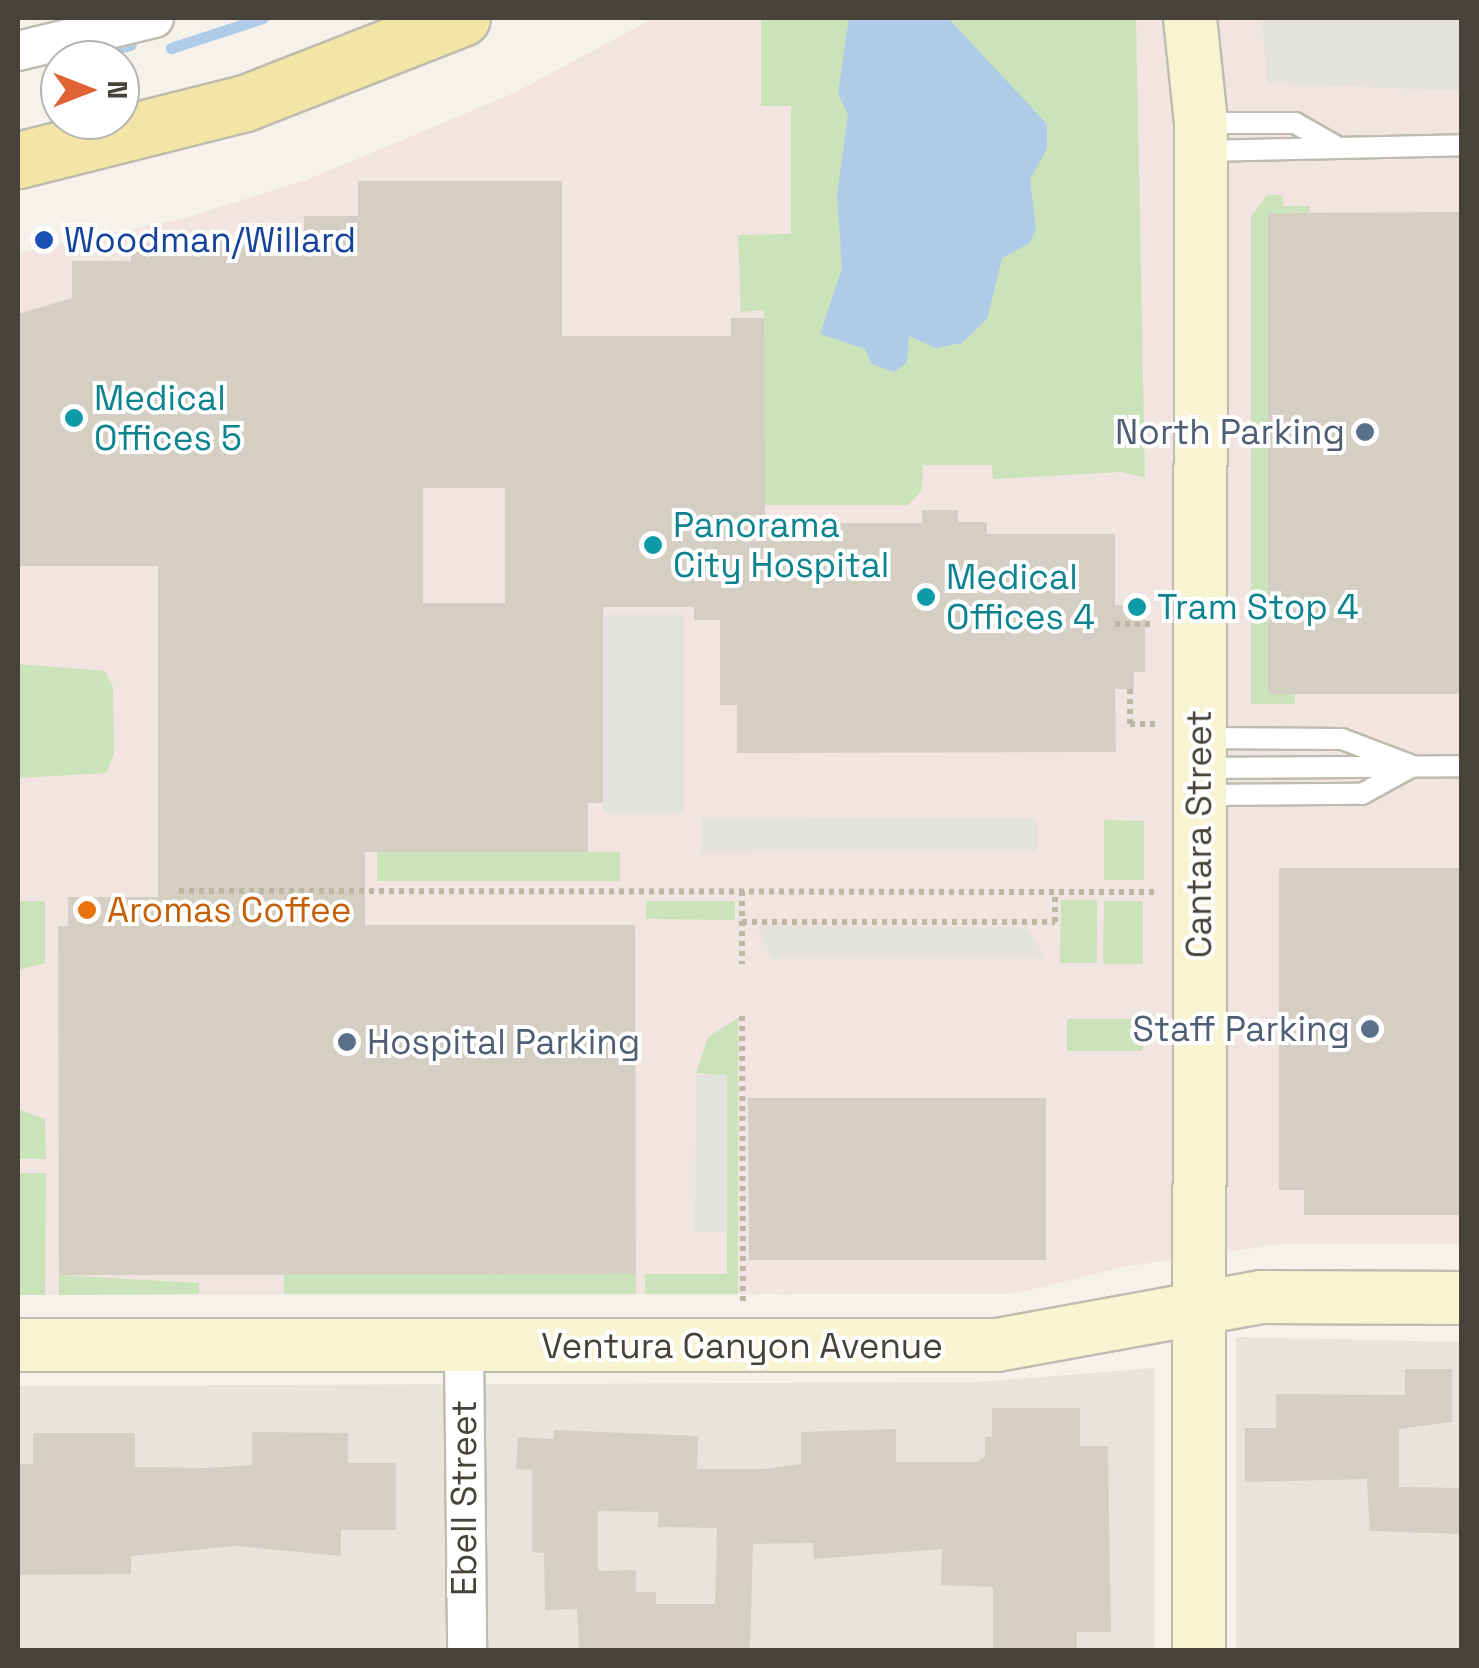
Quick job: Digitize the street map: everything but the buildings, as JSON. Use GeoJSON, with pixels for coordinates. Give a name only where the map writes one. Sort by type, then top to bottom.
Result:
{"type":"FeatureCollection","features":[{"type":"Feature","properties":{"kind":"main road"},"geometry":{"type":"LineString","coordinates":[[18,160],[245,104],[462,18]]}},
{"type":"Feature","properties":{"kind":"street"},"geometry":{"type":"LineString","coordinates":[[18,51],[154,18]]}},
{"type":"Feature","properties":{"kind":"street","name":"Cantara Street"},"geometry":{"type":"LineString","coordinates":[[1190,18],[1200,137],[1188,756],[1202,1310],[1199,1650]]}},
{"type":"Feature","properties":{"kind":"street","name":"Ventura Canyon Avenue"},"geometry":{"type":"LineString","coordinates":[[18,1345],[998,1345],[1261,1296],[1462,1298]]}},
{"type":"Feature","properties":{"kind":"street","name":"Ebell Street"},"geometry":{"type":"LineString","coordinates":[[464,1346],[467,1650]]}},
{"type":"Feature","properties":{"kind":"lane"},"geometry":{"type":"LineString","coordinates":[[1200,137],[1334,145],[1462,146]]}},
{"type":"Feature","properties":{"kind":"lane"},"geometry":{"type":"LineString","coordinates":[[1188,756],[1342,738],[1412,766],[1462,766]]}},
{"type":"Feature","properties":{"kind":"lane"},"geometry":{"type":"LineString","coordinates":[[1188,756],[1362,794],[1412,766]]}},
{"type":"Feature","properties":{"kind":"path"},"geometry":{"type":"LineString","coordinates":[[1115,624],[1155,624]]}},
{"type":"Feature","properties":{"kind":"path"},"geometry":{"type":"LineString","coordinates":[[1130,690],[1130,724],[1188,756]]}},
{"type":"Feature","properties":{"kind":"path"},"geometry":{"type":"LineString","coordinates":[[179,892],[1155,892]]}},
{"type":"Feature","properties":{"kind":"path"},"geometry":{"type":"LineString","coordinates":[[742,892],[742,964]]}},
{"type":"Feature","properties":{"kind":"path"},"geometry":{"type":"LineString","coordinates":[[742,922],[1055,922],[1055,892]]}},
{"type":"Feature","properties":{"kind":"path"},"geometry":{"type":"LineString","coordinates":[[742,1016],[744,1304]]}},
{"type":"Feature","properties":{"kind":"shaded area"},"geometry":{"type":"Polygon","coordinates":[[[654,18],[1461,18],[1461,1244],[1282,1244],[1123,1267],[1013,1294],[18,1295],[18,253],[185,218],[309,179],[512,94],[654,18]]]}},
{"type":"Feature","properties":{"kind":"shaded area"},"geometry":{"type":"Polygon","coordinates":[[[1262,18],[1461,18],[1461,91],[1267,83],[1262,18]]]}},
{"type":"Feature","properties":{"kind":"shaded area"},"geometry":{"type":"Polygon","coordinates":[[[603,615],[684,615],[684,813],[603,813],[603,615]]]}},
{"type":"Feature","properties":{"kind":"shaded area"},"geometry":{"type":"Polygon","coordinates":[[[1037,818],[1037,851],[702,852],[702,819],[1037,818]]]}},
{"type":"Feature","properties":{"kind":"shaded area"},"geometry":{"type":"Polygon","coordinates":[[[757,926],[1027,927],[1046,959],[773,959],[757,926]]]}},
{"type":"Feature","properties":{"kind":"shaded area"},"geometry":{"type":"Polygon","coordinates":[[[696,1075],[727,1075],[727,1232],[695,1232],[696,1075]]]}},
{"type":"Feature","properties":{"kind":"shaded area"},"geometry":{"type":"Polygon","coordinates":[[[1236,1337],[1461,1342],[1461,1650],[1236,1650],[1236,1337]]]}},
{"type":"Feature","properties":{"kind":"shaded area"},"geometry":{"type":"Polygon","coordinates":[[[1155,1368],[1155,1650],[18,1650],[18,1386],[977,1382],[1155,1368]]]}},
{"type":"Feature","properties":{"kind":"green space"},"geometry":{"type":"Polygon","coordinates":[[[761,18],[1136,18],[1145,478],[1121,472],[993,479],[992,465],[923,465],[922,490],[908,505],[764,505],[764,310],[741,312],[738,235],[791,234],[791,106],[761,106],[761,18]]]}},
{"type":"Feature","properties":{"kind":"green space"},"geometry":{"type":"Polygon","coordinates":[[[1267,195],[1282,195],[1283,206],[1310,206],[1310,212],[1268,214],[1268,693],[1295,694],[1295,704],[1251,704],[1251,217],[1267,195]]]}},
{"type":"Feature","properties":{"kind":"green space"},"geometry":{"type":"Polygon","coordinates":[[[18,664],[105,671],[113,687],[114,755],[106,773],[18,778],[18,664]]]}},
{"type":"Feature","properties":{"kind":"green space"},"geometry":{"type":"Polygon","coordinates":[[[1104,820],[1144,821],[1144,880],[1104,880],[1104,820]]]}},
{"type":"Feature","properties":{"kind":"green space"},"geometry":{"type":"Polygon","coordinates":[[[377,852],[620,852],[620,881],[377,881],[377,852]]]}},
{"type":"Feature","properties":{"kind":"green space"},"geometry":{"type":"Polygon","coordinates":[[[1061,900],[1097,900],[1097,963],[1060,963],[1061,900]]]}},
{"type":"Feature","properties":{"kind":"green space"},"geometry":{"type":"Polygon","coordinates":[[[18,901],[45,901],[45,963],[18,970],[18,901]]]}},
{"type":"Feature","properties":{"kind":"green space"},"geometry":{"type":"Polygon","coordinates":[[[646,901],[735,901],[735,920],[646,919],[646,901]]]}},
{"type":"Feature","properties":{"kind":"green space"},"geometry":{"type":"Polygon","coordinates":[[[1104,901],[1143,901],[1143,964],[1103,964],[1104,901]]]}},
{"type":"Feature","properties":{"kind":"green space"},"geometry":{"type":"Polygon","coordinates":[[[738,1018],[738,1294],[645,1294],[645,1274],[727,1274],[727,1076],[696,1073],[708,1037],[738,1018]]]}},
{"type":"Feature","properties":{"kind":"green space"},"geometry":{"type":"Polygon","coordinates":[[[1067,1019],[1143,1019],[1143,1051],[1067,1051],[1067,1019]]]}},
{"type":"Feature","properties":{"kind":"green space"},"geometry":{"type":"Polygon","coordinates":[[[18,1109],[45,1119],[46,1159],[18,1159],[18,1109]]]}},
{"type":"Feature","properties":{"kind":"green space"},"geometry":{"type":"Polygon","coordinates":[[[18,1173],[46,1173],[45,1295],[18,1295],[18,1173]]]}},
{"type":"Feature","properties":{"kind":"green space"},"geometry":{"type":"Polygon","coordinates":[[[284,1274],[636,1274],[636,1294],[284,1294],[284,1274]]]}},
{"type":"Feature","properties":{"kind":"green space"},"geometry":{"type":"Polygon","coordinates":[[[59,1275],[199,1283],[199,1294],[59,1295],[59,1275]]]}},
{"type":"Feature","properties":{"kind":"water"},"geometry":{"type":"Polygon","coordinates":[[[849,18],[948,18],[1047,124],[1047,149],[1030,179],[1036,229],[1030,243],[1002,258],[987,319],[962,343],[936,348],[909,336],[907,362],[894,372],[872,364],[865,349],[820,334],[842,268],[837,195],[848,115],[838,93],[849,18]]]}},
{"type":"Feature","properties":{"kind":"waterway"},"geometry":{"type":"LineString","coordinates":[[171,48],[263,18]]}},
{"type":"Feature","properties":{"kind":"place","name":"Woodman/Willard"},"geometry":{"type":"Point","coordinates":[44,240]}},
{"type":"Feature","properties":{"kind":"place","name":"Medical Offices 5"},"geometry":{"type":"Point","coordinates":[74,418]}},
{"type":"Feature","properties":{"kind":"place","name":"North Parking"},"geometry":{"type":"Point","coordinates":[1365,432]}},
{"type":"Feature","properties":{"kind":"place","name":"Panorama City Hospital"},"geometry":{"type":"Point","coordinates":[653,545]}},
{"type":"Feature","properties":{"kind":"place","name":"Medical Offices 4"},"geometry":{"type":"Point","coordinates":[926,597]}},
{"type":"Feature","properties":{"kind":"place","name":"Tram Stop 4"},"geometry":{"type":"Point","coordinates":[1137,607]}},
{"type":"Feature","properties":{"kind":"place","name":"Aromas Coffee"},"geometry":{"type":"Point","coordinates":[87,910]}},
{"type":"Feature","properties":{"kind":"place","name":"Staff Parking"},"geometry":{"type":"Point","coordinates":[1370,1029]}},
{"type":"Feature","properties":{"kind":"place","name":"Hospital Parking"},"geometry":{"type":"Point","coordinates":[347,1042]}}]}
